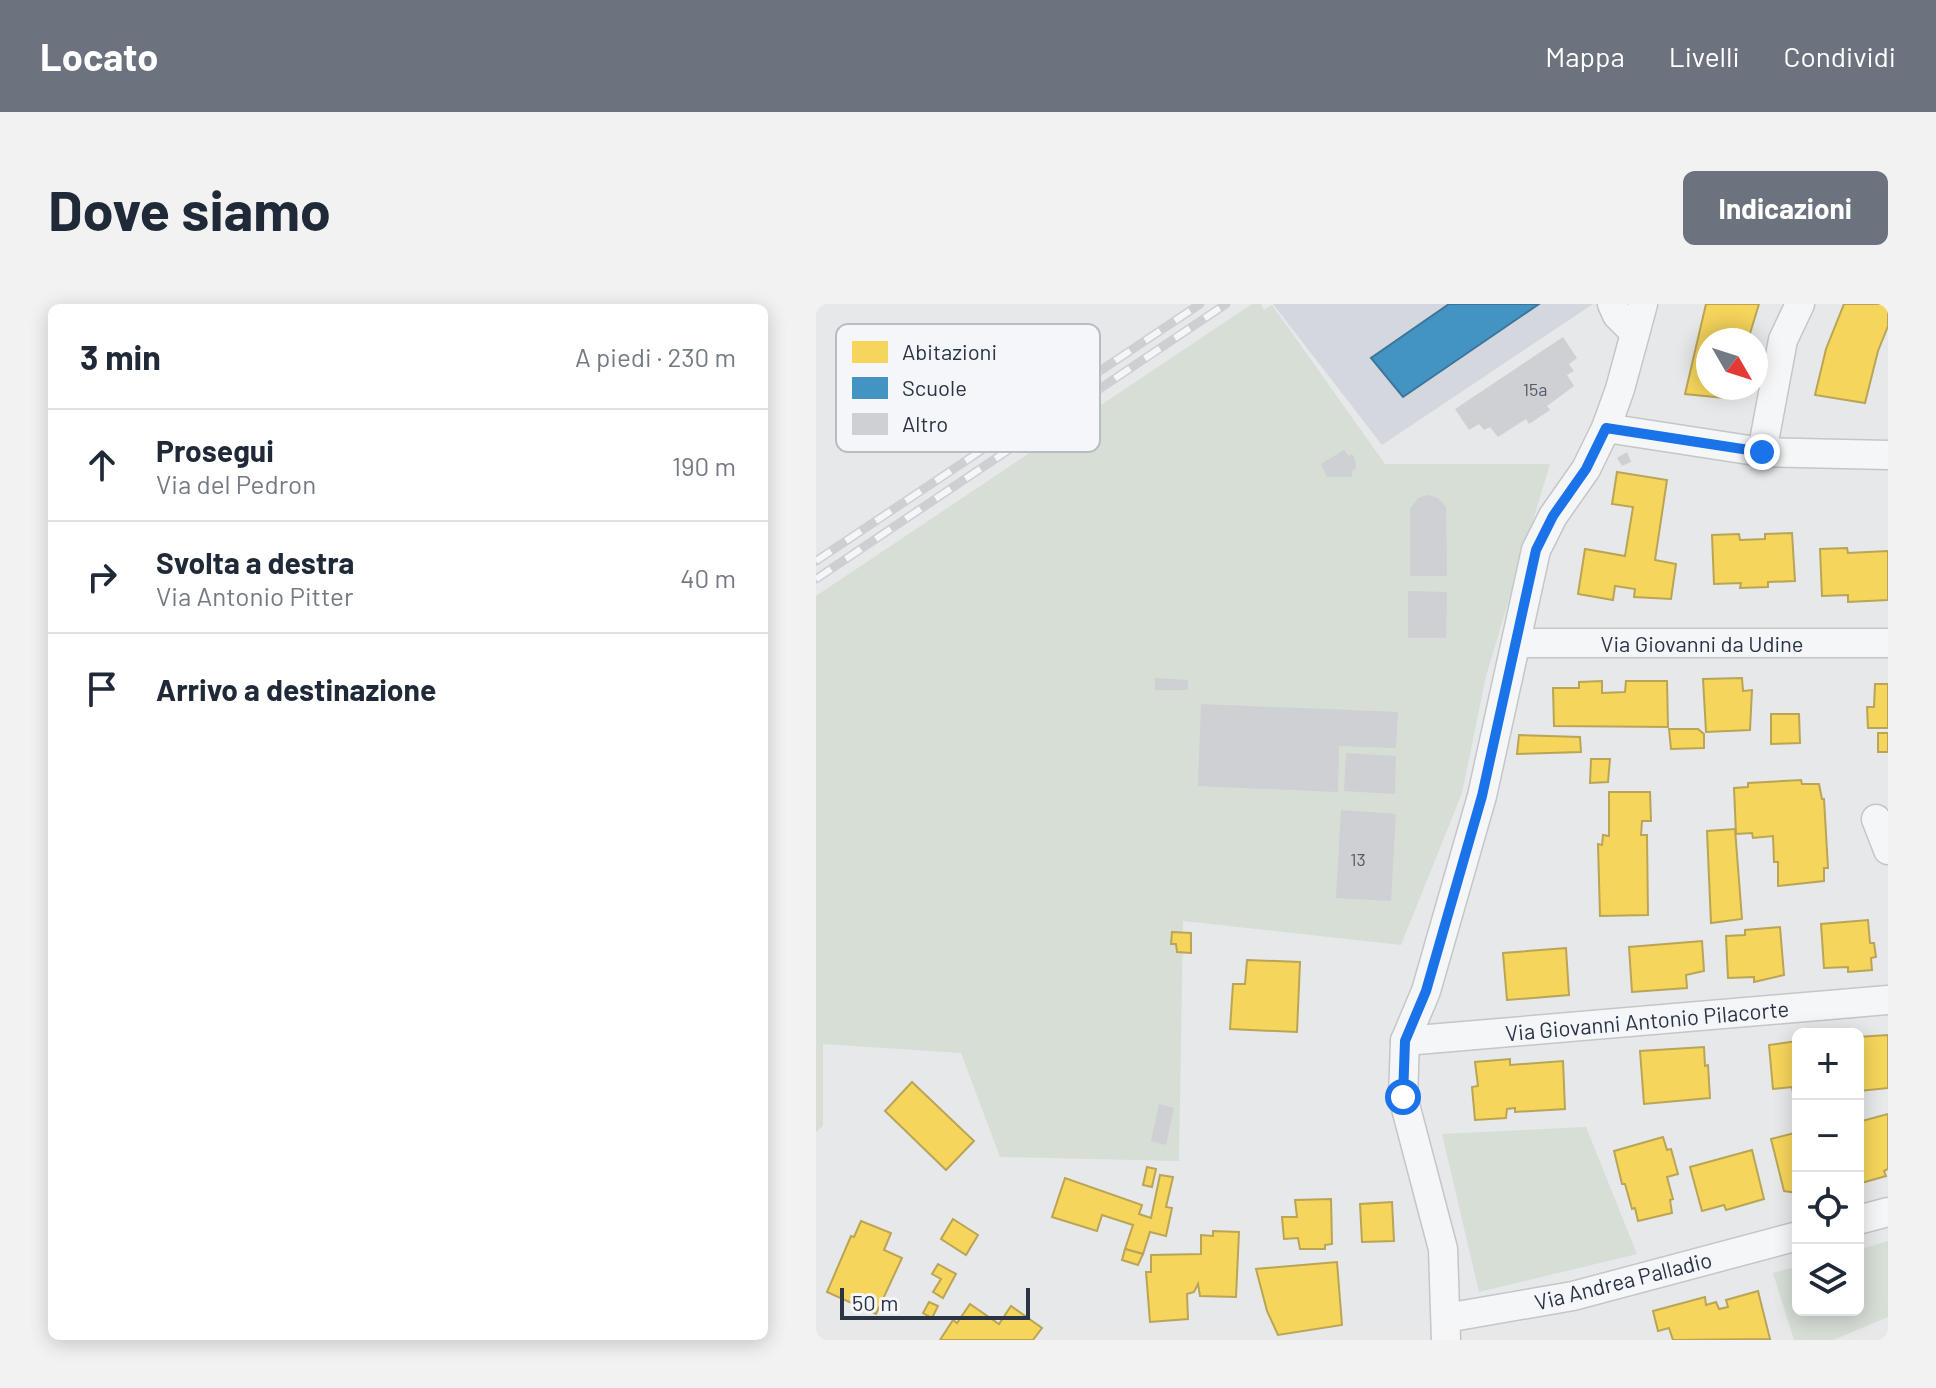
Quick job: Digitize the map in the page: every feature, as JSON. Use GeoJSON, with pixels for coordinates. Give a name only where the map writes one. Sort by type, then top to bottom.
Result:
{"type":"FeatureCollection","features":[{"type":"Feature","properties":{"kind":"street"},"geometry":{"type":"LineString","coordinates":[[1612,304],[1617,315],[1635,333]]}},
{"type":"Feature","properties":{"kind":"street"},"geometry":{"type":"LineString","coordinates":[[1446,1329],[1443,1249],[1403,1097],[1405,1041],[1426,991],[1482,796],[1536,550],[1553,516],[1586,469],[1606,428],[1643,304]]}},
{"type":"Feature","properties":{"kind":"street"},"geometry":{"type":"LineString","coordinates":[[1762,452],[1783,340],[1800,304]]}},
{"type":"Feature","properties":{"kind":"street"},"geometry":{"type":"LineString","coordinates":[[1606,428],[1762,452],[1888,455]]}},
{"type":"Feature","properties":{"kind":"street","name":"Via Giovanni da Udine"},"geometry":{"type":"LineString","coordinates":[[1516,643],[1888,643]]}},
{"type":"Feature","properties":{"kind":"street"},"geometry":{"type":"LineString","coordinates":[[1876,819],[1888,850]]}},
{"type":"Feature","properties":{"kind":"street","name":"Via Giovanni Antonio Pilacorte"},"geometry":{"type":"LineString","coordinates":[[1405,1041],[1888,1000]]}},
{"type":"Feature","properties":{"kind":"street"},"geometry":{"type":"LineString","coordinates":[[1864,1218],[1888,1212]]}},
{"type":"Feature","properties":{"kind":"street","name":"Via Andrea Palladio"},"geometry":{"type":"LineString","coordinates":[[1446,1329],[1792,1238]]}},
{"type":"Feature","properties":{"kind":"shaded area"},"geometry":{"type":"Polygon","coordinates":[[[1252,304],[1261,304],[1264,310],[1272,305],[1385,464],[1550,464],[1486,676],[1462,793],[1401,945],[1183,921],[1179,1161],[1000,1157],[961,1053],[823,1044],[823,1126],[816,1132],[816,596],[1031,452],[1100,452],[1100,406],[1252,304]]]}},
{"type":"Feature","properties":{"kind":"shaded area"},"geometry":{"type":"Polygon","coordinates":[[[1273,304],[1593,304],[1382,445],[1273,304]]]}},
{"type":"Feature","properties":{"kind":"shaded area"},"geometry":{"type":"Polygon","coordinates":[[[1586,1127],[1637,1254],[1479,1292],[1442,1134],[1586,1127]]]}},
{"type":"Feature","properties":{"kind":"shaded area"},"geometry":{"type":"Polygon","coordinates":[[[1888,1241],[1888,1317],[1833,1340],[1794,1340],[1773,1273],[1792,1268],[1792,1316],[1864,1316],[1864,1248],[1888,1241]]]}},
{"type":"Feature","properties":{"kind":"building: Abitazioni"},"geometry":{"type":"Polygon","coordinates":[[[1706,304],[1759,304],[1752,328],[1700,328],[1706,304]]]}},
{"type":"Feature","properties":{"kind":"building: Abitazioni"},"geometry":{"type":"Polygon","coordinates":[[[1844,304],[1888,304],[1888,326],[1878,351],[1865,403],[1815,395],[1826,349],[1844,304]]]}},
{"type":"Feature","properties":{"kind":"building: Abitazioni"},"geometry":{"type":"Polygon","coordinates":[[[1696,347],[1696,395],[1685,394],[1696,347]]]}},
{"type":"Feature","properties":{"kind":"building: Abitazioni"},"geometry":{"type":"Polygon","coordinates":[[[1617,472],[1667,480],[1655,560],[1676,564],[1671,599],[1634,597],[1635,589],[1615,586],[1613,600],[1578,594],[1585,549],[1625,556],[1633,507],[1612,504],[1617,472]]]}},
{"type":"Feature","properties":{"kind":"building: Abitazioni"},"geometry":{"type":"Polygon","coordinates":[[[1792,533],[1795,581],[1768,582],[1768,587],[1740,588],[1741,583],[1714,584],[1712,535],[1739,534],[1740,540],[1765,539],[1765,534],[1792,533]]]}},
{"type":"Feature","properties":{"kind":"building: Abitazioni"},"geometry":{"type":"Polygon","coordinates":[[[1847,548],[1848,553],[1888,551],[1888,600],[1848,602],[1848,595],[1822,596],[1820,549],[1847,548]]]}},
{"type":"Feature","properties":{"kind":"building: Abitazioni"},"geometry":{"type":"Polygon","coordinates":[[[1742,678],[1743,691],[1752,690],[1750,730],[1706,732],[1703,679],[1742,678]]]}},
{"type":"Feature","properties":{"kind":"building: Abitazioni"},"geometry":{"type":"Polygon","coordinates":[[[1602,681],[1602,693],[1625,692],[1626,681],[1667,681],[1668,727],[1554,726],[1553,688],[1579,688],[1579,682],[1602,681]]]}},
{"type":"Feature","properties":{"kind":"building: Abitazioni"},"geometry":{"type":"Polygon","coordinates":[[[1875,684],[1888,684],[1888,728],[1868,728],[1867,707],[1874,707],[1875,684]]]}},
{"type":"Feature","properties":{"kind":"building: Abitazioni"},"geometry":{"type":"Polygon","coordinates":[[[1771,714],[1799,714],[1800,743],[1771,744],[1771,714]]]}},
{"type":"Feature","properties":{"kind":"building: Abitazioni"},"geometry":{"type":"Polygon","coordinates":[[[1669,729],[1698,729],[1704,734],[1704,748],[1671,749],[1669,729]]]}},
{"type":"Feature","properties":{"kind":"building: Abitazioni"},"geometry":{"type":"Polygon","coordinates":[[[1878,733],[1888,733],[1888,752],[1878,752],[1878,733]]]}},
{"type":"Feature","properties":{"kind":"building: Abitazioni"},"geometry":{"type":"Polygon","coordinates":[[[1519,735],[1580,737],[1581,752],[1517,754],[1519,735]]]}},
{"type":"Feature","properties":{"kind":"building: Abitazioni"},"geometry":{"type":"Polygon","coordinates":[[[1591,759],[1610,759],[1608,782],[1590,783],[1591,759]]]}},
{"type":"Feature","properties":{"kind":"building: Abitazioni"},"geometry":{"type":"Polygon","coordinates":[[[1801,780],[1802,784],[1819,784],[1824,799],[1828,868],[1824,868],[1824,881],[1778,886],[1773,836],[1753,838],[1752,833],[1736,834],[1734,788],[1748,787],[1748,783],[1801,780]]]}},
{"type":"Feature","properties":{"kind":"building: Abitazioni"},"geometry":{"type":"Polygon","coordinates":[[[1609,792],[1650,792],[1651,821],[1642,821],[1641,835],[1647,835],[1648,915],[1600,916],[1598,844],[1602,845],[1603,835],[1609,836],[1609,792]]]}},
{"type":"Feature","properties":{"kind":"building: Abitazioni"},"geometry":{"type":"Polygon","coordinates":[[[1735,829],[1742,919],[1711,923],[1707,831],[1735,829]]]}},
{"type":"Feature","properties":{"kind":"building: Abitazioni"},"geometry":{"type":"Polygon","coordinates":[[[1868,920],[1870,943],[1874,943],[1876,957],[1871,958],[1872,970],[1848,972],[1848,967],[1824,968],[1821,924],[1868,920]]]}},
{"type":"Feature","properties":{"kind":"building: Abitazioni"},"geometry":{"type":"Polygon","coordinates":[[[1780,927],[1784,975],[1754,982],[1754,977],[1728,978],[1726,936],[1745,935],[1745,930],[1780,927]]]}},
{"type":"Feature","properties":{"kind":"building: Abitazioni"},"geometry":{"type":"Polygon","coordinates":[[[1172,932],[1191,933],[1191,953],[1177,952],[1176,944],[1171,944],[1172,932]]]}},
{"type":"Feature","properties":{"kind":"building: Abitazioni"},"geometry":{"type":"Polygon","coordinates":[[[1702,941],[1704,971],[1686,975],[1687,988],[1632,992],[1629,947],[1702,941]]]}},
{"type":"Feature","properties":{"kind":"building: Abitazioni"},"geometry":{"type":"Polygon","coordinates":[[[1566,948],[1569,995],[1507,1000],[1503,953],[1566,948]]]}},
{"type":"Feature","properties":{"kind":"building: Abitazioni"},"geometry":{"type":"Polygon","coordinates":[[[1247,960],[1300,962],[1297,1032],[1230,1029],[1233,984],[1245,984],[1247,960]]]}},
{"type":"Feature","properties":{"kind":"building: Abitazioni"},"geometry":{"type":"Polygon","coordinates":[[[1888,1035],[1888,1088],[1864,1091],[1864,1037],[1888,1035]]]}},
{"type":"Feature","properties":{"kind":"building: Abitazioni"},"geometry":{"type":"Polygon","coordinates":[[[1792,1042],[1792,1087],[1773,1089],[1769,1045],[1792,1042]]]}},
{"type":"Feature","properties":{"kind":"building: Abitazioni"},"geometry":{"type":"Polygon","coordinates":[[[1704,1047],[1710,1098],[1644,1104],[1640,1051],[1704,1047]]]}},
{"type":"Feature","properties":{"kind":"building: Abitazioni"},"geometry":{"type":"Polygon","coordinates":[[[1510,1059],[1510,1065],[1563,1061],[1565,1109],[1515,1112],[1515,1108],[1507,1109],[1506,1118],[1475,1120],[1472,1087],[1478,1086],[1475,1062],[1510,1059]]]}},
{"type":"Feature","properties":{"kind":"building: Abitazioni"},"geometry":{"type":"Polygon","coordinates":[[[912,1082],[974,1141],[946,1170],[885,1111],[912,1082]]]}},
{"type":"Feature","properties":{"kind":"building: Abitazioni"},"geometry":{"type":"Polygon","coordinates":[[[1888,1114],[1886,1176],[1864,1182],[1864,1172],[1864,1120],[1888,1114]]]}},
{"type":"Feature","properties":{"kind":"building: Abitazioni"},"geometry":{"type":"Polygon","coordinates":[[[1792,1134],[1792,1192],[1784,1191],[1771,1139],[1792,1134]]]}},
{"type":"Feature","properties":{"kind":"building: Abitazioni"},"geometry":{"type":"Polygon","coordinates":[[[1663,1137],[1667,1150],[1671,1149],[1678,1174],[1667,1177],[1673,1199],[1670,1200],[1672,1213],[1638,1221],[1625,1184],[1622,1184],[1614,1151],[1663,1137]]]}},
{"type":"Feature","properties":{"kind":"building: Abitazioni"},"geometry":{"type":"Polygon","coordinates":[[[1752,1150],[1764,1199],[1726,1210],[1724,1205],[1702,1211],[1690,1167],[1752,1150]]]}},
{"type":"Feature","properties":{"kind":"building: Abitazioni"},"geometry":{"type":"Polygon","coordinates":[[[1147,1167],[1156,1169],[1152,1187],[1143,1185],[1147,1167]]]}},
{"type":"Feature","properties":{"kind":"building: Abitazioni"},"geometry":{"type":"Polygon","coordinates":[[[1160,1175],[1173,1177],[1166,1207],[1172,1208],[1166,1236],[1150,1232],[1143,1254],[1125,1249],[1133,1225],[1102,1215],[1097,1231],[1052,1217],[1065,1178],[1142,1205],[1139,1214],[1151,1218],[1160,1175]]]}},
{"type":"Feature","properties":{"kind":"building: Abitazioni"},"geometry":{"type":"Polygon","coordinates":[[[1331,1199],[1332,1244],[1325,1245],[1325,1249],[1300,1249],[1298,1238],[1284,1239],[1282,1217],[1297,1217],[1295,1200],[1331,1199]]]}},
{"type":"Feature","properties":{"kind":"building: Abitazioni"},"geometry":{"type":"Polygon","coordinates":[[[1392,1202],[1394,1241],[1362,1242],[1360,1204],[1392,1202]]]}},
{"type":"Feature","properties":{"kind":"building: Abitazioni"},"geometry":{"type":"Polygon","coordinates":[[[953,1219],[978,1235],[966,1255],[941,1239],[953,1219]]]}},
{"type":"Feature","properties":{"kind":"building: Abitazioni"},"geometry":{"type":"Polygon","coordinates":[[[861,1221],[891,1233],[884,1250],[902,1258],[876,1314],[827,1292],[851,1236],[854,1237],[861,1221]]]}},
{"type":"Feature","properties":{"kind":"building: Abitazioni"},"geometry":{"type":"Polygon","coordinates":[[[1213,1231],[1239,1232],[1236,1297],[1200,1296],[1198,1284],[1194,1292],[1187,1294],[1188,1319],[1150,1322],[1146,1272],[1151,1272],[1151,1255],[1201,1254],[1201,1235],[1213,1236],[1213,1231]]]}},
{"type":"Feature","properties":{"kind":"building: Abitazioni"},"geometry":{"type":"Polygon","coordinates":[[[1125,1249],[1143,1254],[1138,1265],[1122,1260],[1125,1249]]]}},
{"type":"Feature","properties":{"kind":"building: Abitazioni"},"geometry":{"type":"Polygon","coordinates":[[[1337,1262],[1342,1325],[1278,1335],[1267,1311],[1256,1269],[1337,1262]]]}},
{"type":"Feature","properties":{"kind":"building: Abitazioni"},"geometry":{"type":"Polygon","coordinates":[[[938,1264],[956,1274],[943,1298],[933,1292],[941,1279],[932,1274],[938,1264]]]}},
{"type":"Feature","properties":{"kind":"building: Abitazioni"},"geometry":{"type":"Polygon","coordinates":[[[1758,1291],[1770,1339],[1673,1340],[1669,1328],[1658,1331],[1653,1311],[1705,1297],[1706,1305],[1716,1302],[1719,1309],[1728,1307],[1726,1300],[1758,1291]]]}},
{"type":"Feature","properties":{"kind":"building: Abitazioni"},"geometry":{"type":"Polygon","coordinates":[[[929,1302],[938,1306],[932,1318],[923,1313],[929,1302]]]}},
{"type":"Feature","properties":{"kind":"building: Abitazioni"},"geometry":{"type":"Polygon","coordinates":[[[970,1304],[999,1324],[1011,1306],[1042,1328],[1033,1340],[940,1340],[953,1320],[957,1323],[970,1304]]]}},
{"type":"Feature","properties":{"kind":"building: Scuole"},"geometry":{"type":"Polygon","coordinates":[[[1449,304],[1539,304],[1403,397],[1371,358],[1449,304]]]}},
{"type":"Feature","properties":{"kind":"building: Altro"},"geometry":{"type":"Polygon","coordinates":[[[1563,337],[1577,358],[1569,364],[1574,371],[1567,375],[1574,386],[1547,406],[1550,410],[1529,424],[1526,419],[1498,437],[1490,427],[1484,430],[1479,424],[1469,430],[1455,409],[1563,337]]]}},
{"type":"Feature","properties":{"kind":"building: Altro"},"geometry":{"type":"Polygon","coordinates":[[[1344,450],[1355,459],[1356,469],[1352,470],[1352,477],[1327,477],[1321,464],[1344,450]]]}},
{"type":"Feature","properties":{"kind":"building: Altro"},"geometry":{"type":"Polygon","coordinates":[[[1627,452],[1631,462],[1622,466],[1617,458],[1627,452]]]}},
{"type":"Feature","properties":{"kind":"building: Altro"},"geometry":{"type":"Polygon","coordinates":[[[1427,495],[1438,498],[1446,507],[1447,576],[1410,576],[1410,509],[1418,498],[1427,495]]]}},
{"type":"Feature","properties":{"kind":"building: Altro"},"geometry":{"type":"Polygon","coordinates":[[[1408,591],[1447,592],[1446,638],[1408,638],[1408,591]]]}},
{"type":"Feature","properties":{"kind":"building: Altro"},"geometry":{"type":"Polygon","coordinates":[[[1155,678],[1188,680],[1188,690],[1155,690],[1155,678]]]}},
{"type":"Feature","properties":{"kind":"building: Altro"},"geometry":{"type":"Polygon","coordinates":[[[1201,704],[1398,712],[1396,748],[1339,746],[1338,792],[1198,786],[1201,704]]]}},
{"type":"Feature","properties":{"kind":"building: Altro"},"geometry":{"type":"Polygon","coordinates":[[[1346,753],[1396,756],[1395,794],[1344,791],[1346,753]]]}},
{"type":"Feature","properties":{"kind":"building: Altro"},"geometry":{"type":"Polygon","coordinates":[[[1341,810],[1396,814],[1391,901],[1336,898],[1341,810]]]}},
{"type":"Feature","properties":{"kind":"building: Altro"},"geometry":{"type":"Polygon","coordinates":[[[1159,1104],[1174,1108],[1166,1145],[1151,1141],[1159,1104]]]}},
{"type":"Feature","properties":{"kind":"railway"},"geometry":{"type":"LineString","coordinates":[[1100,371],[1200,304]]}},
{"type":"Feature","properties":{"kind":"railway"},"geometry":{"type":"LineString","coordinates":[[1100,389],[1226,304]]}},
{"type":"Feature","properties":{"kind":"railway"},"geometry":{"type":"LineString","coordinates":[[816,561],[979,452]]}},
{"type":"Feature","properties":{"kind":"railway"},"geometry":{"type":"LineString","coordinates":[[816,579],[1005,452]]}},
{"type":"Feature","properties":{"kind":"route"},"geometry":{"type":"LineString","coordinates":[[1403,1097],[1405,1041],[1426,991],[1482,796],[1536,550],[1553,516],[1586,469],[1606,428],[1762,452]]}}]}
